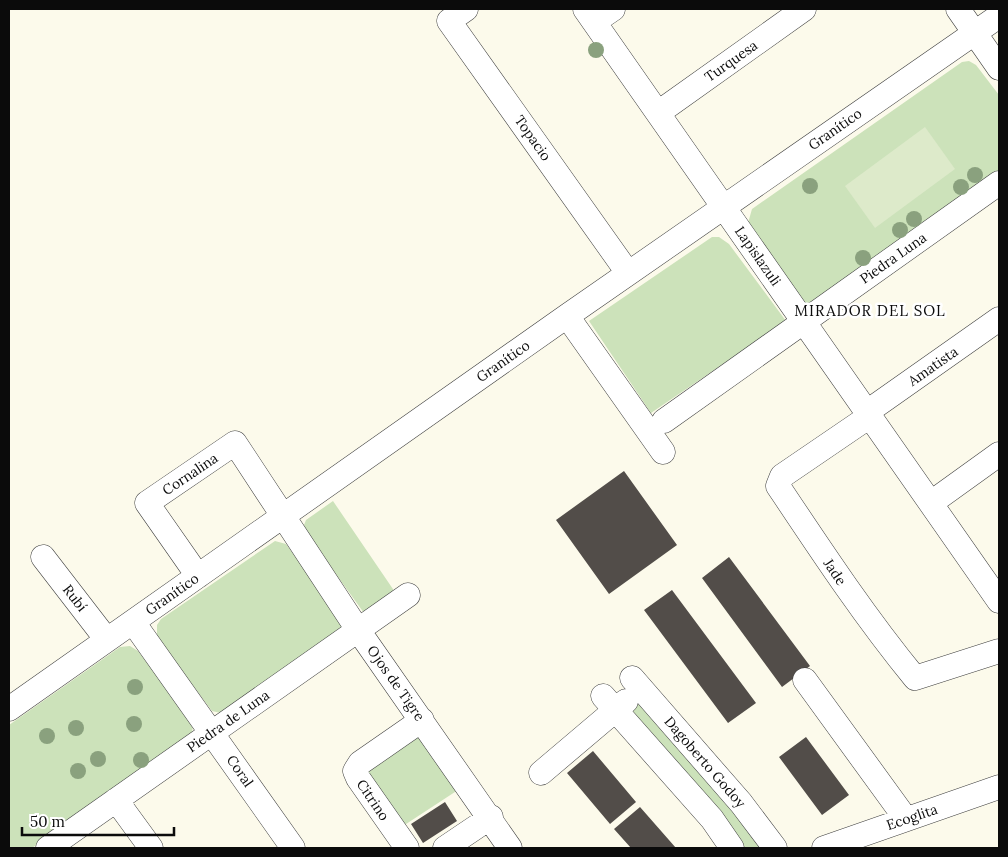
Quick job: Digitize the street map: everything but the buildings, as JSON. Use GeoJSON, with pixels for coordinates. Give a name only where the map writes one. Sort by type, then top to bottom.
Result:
{"type":"FeatureCollection","features":[{"type":"Feature","properties":{"kind":"street","name":"Topacio"},"geometry":{"type":"LineString","coordinates":[[466,9],[449,21],[628,273]]}},
{"type":"Feature","properties":{"kind":"street","name":"Turquesa"},"geometry":{"type":"LineString","coordinates":[[658,113],[804,9]]}},
{"type":"Feature","properties":{"kind":"street"},"geometry":{"type":"LineString","coordinates":[[958,9],[999,68]]}},
{"type":"Feature","properties":{"kind":"street","name":"Lapislazuli"},"geometry":{"type":"LineString","coordinates":[[598,13],[658,113],[868,414],[998,596]]}},
{"type":"Feature","properties":{"kind":"street","name":"Granítico"},"geometry":{"type":"LineString","coordinates":[[12,700],[133,622],[628,273],[999,16]]}},
{"type":"Feature","properties":{"kind":"street","name":"Piedra Luna"},"geometry":{"type":"LineString","coordinates":[[664,421],[999,183]]}},
{"type":"Feature","properties":{"kind":"street"},"geometry":{"type":"LineString","coordinates":[[567,316],[663,452]]}},
{"type":"Feature","properties":{"kind":"street","name":"Amatista"},"geometry":{"type":"LineString","coordinates":[[868,414],[999,319]]}},
{"type":"Feature","properties":{"kind":"street","name":"Jade"},"geometry":{"type":"LineString","coordinates":[[868,414],[782,476],[778,486],[844,586],[883,640],[915,678],[999,651]]}},
{"type":"Feature","properties":{"kind":"street","name":"Cornalina"},"geometry":{"type":"LineString","coordinates":[[198,576],[147,503],[235,443],[284,516]]}},
{"type":"Feature","properties":{"kind":"street"},"geometry":{"type":"LineString","coordinates":[[932,503],[999,454]]}},
{"type":"Feature","properties":{"kind":"street","name":"Ojos de Tigre"},"geometry":{"type":"LineString","coordinates":[[284,516],[358,630],[491,818],[510,848]]}},
{"type":"Feature","properties":{"kind":"street","name":"Rubí"},"geometry":{"type":"LineString","coordinates":[[43,556],[107,640]]}},
{"type":"Feature","properties":{"kind":"street","name":"Piedra de Luna"},"geometry":{"type":"LineString","coordinates":[[48,848],[408,595]]}},
{"type":"Feature","properties":{"kind":"street","name":"Coral"},"geometry":{"type":"LineString","coordinates":[[133,622],[293,848]]}},
{"type":"Feature","properties":{"kind":"street"},"geometry":{"type":"LineString","coordinates":[[805,680],[906,819]]}},
{"type":"Feature","properties":{"kind":"street","name":"Dagoberto Godoy"},"geometry":{"type":"LineString","coordinates":[[609,703],[636,683],[741,803],[775,848]]}},
{"type":"Feature","properties":{"kind":"street"},"geometry":{"type":"LineString","coordinates":[[541,773],[609,703],[712,819],[732,848]]}},
{"type":"Feature","properties":{"kind":"street","name":"Citrino"},"geometry":{"type":"LineString","coordinates":[[407,848],[358,778],[355,770],[360,763],[422,720]]}},
{"type":"Feature","properties":{"kind":"street","name":"Ecoglita"},"geometry":{"type":"LineString","coordinates":[[824,848],[999,787]]}},
{"type":"Feature","properties":{"kind":"street"},"geometry":{"type":"LineString","coordinates":[[116,800],[151,848]]}},
{"type":"Feature","properties":{"kind":"street"},"geometry":{"type":"LineString","coordinates":[[445,848],[491,818]]}},
{"type":"Feature","properties":{"kind":"green space"},"geometry":{"type":"Polygon","coordinates":[[[969,61],[976,65],[999,95],[999,173],[806,305],[748,223],[752,209],[962,62],[969,61]]]}},
{"type":"Feature","properties":{"kind":"green space"},"geometry":{"type":"Polygon","coordinates":[[[925,127],[955,169],[875,228],[845,186],[925,127]]]}},
{"type":"Feature","properties":{"kind":"green space"},"geometry":{"type":"Polygon","coordinates":[[[712,237],[719,237],[729,244],[786,321],[651,413],[589,321],[712,237]]]}},
{"type":"Feature","properties":{"kind":"green space"},"geometry":{"type":"Polygon","coordinates":[[[333,501],[397,595],[364,613],[307,534],[304,525],[306,520],[333,501]]]}},
{"type":"Feature","properties":{"kind":"green space"},"geometry":{"type":"Polygon","coordinates":[[[275,541],[286,544],[344,622],[344,627],[221,713],[212,711],[157,638],[157,625],[161,619],[275,541]]]}},
{"type":"Feature","properties":{"kind":"green space"},"geometry":{"type":"Polygon","coordinates":[[[130,646],[138,651],[193,724],[192,734],[32,848],[9,848],[9,725],[120,647],[130,646]]]}},
{"type":"Feature","properties":{"kind":"green space"},"geometry":{"type":"Polygon","coordinates":[[[637,702],[733,810],[761,848],[745,848],[727,821],[632,711],[637,702]]]}},
{"type":"Feature","properties":{"kind":"green space"},"geometry":{"type":"Polygon","coordinates":[[[419,736],[458,790],[403,826],[365,769],[419,736]]]}},
{"type":"Feature","properties":{"kind":"district","name":"MIRADOR DEL SOL"},"geometry":{"type":"Point","coordinates":[870,310]}}]}
